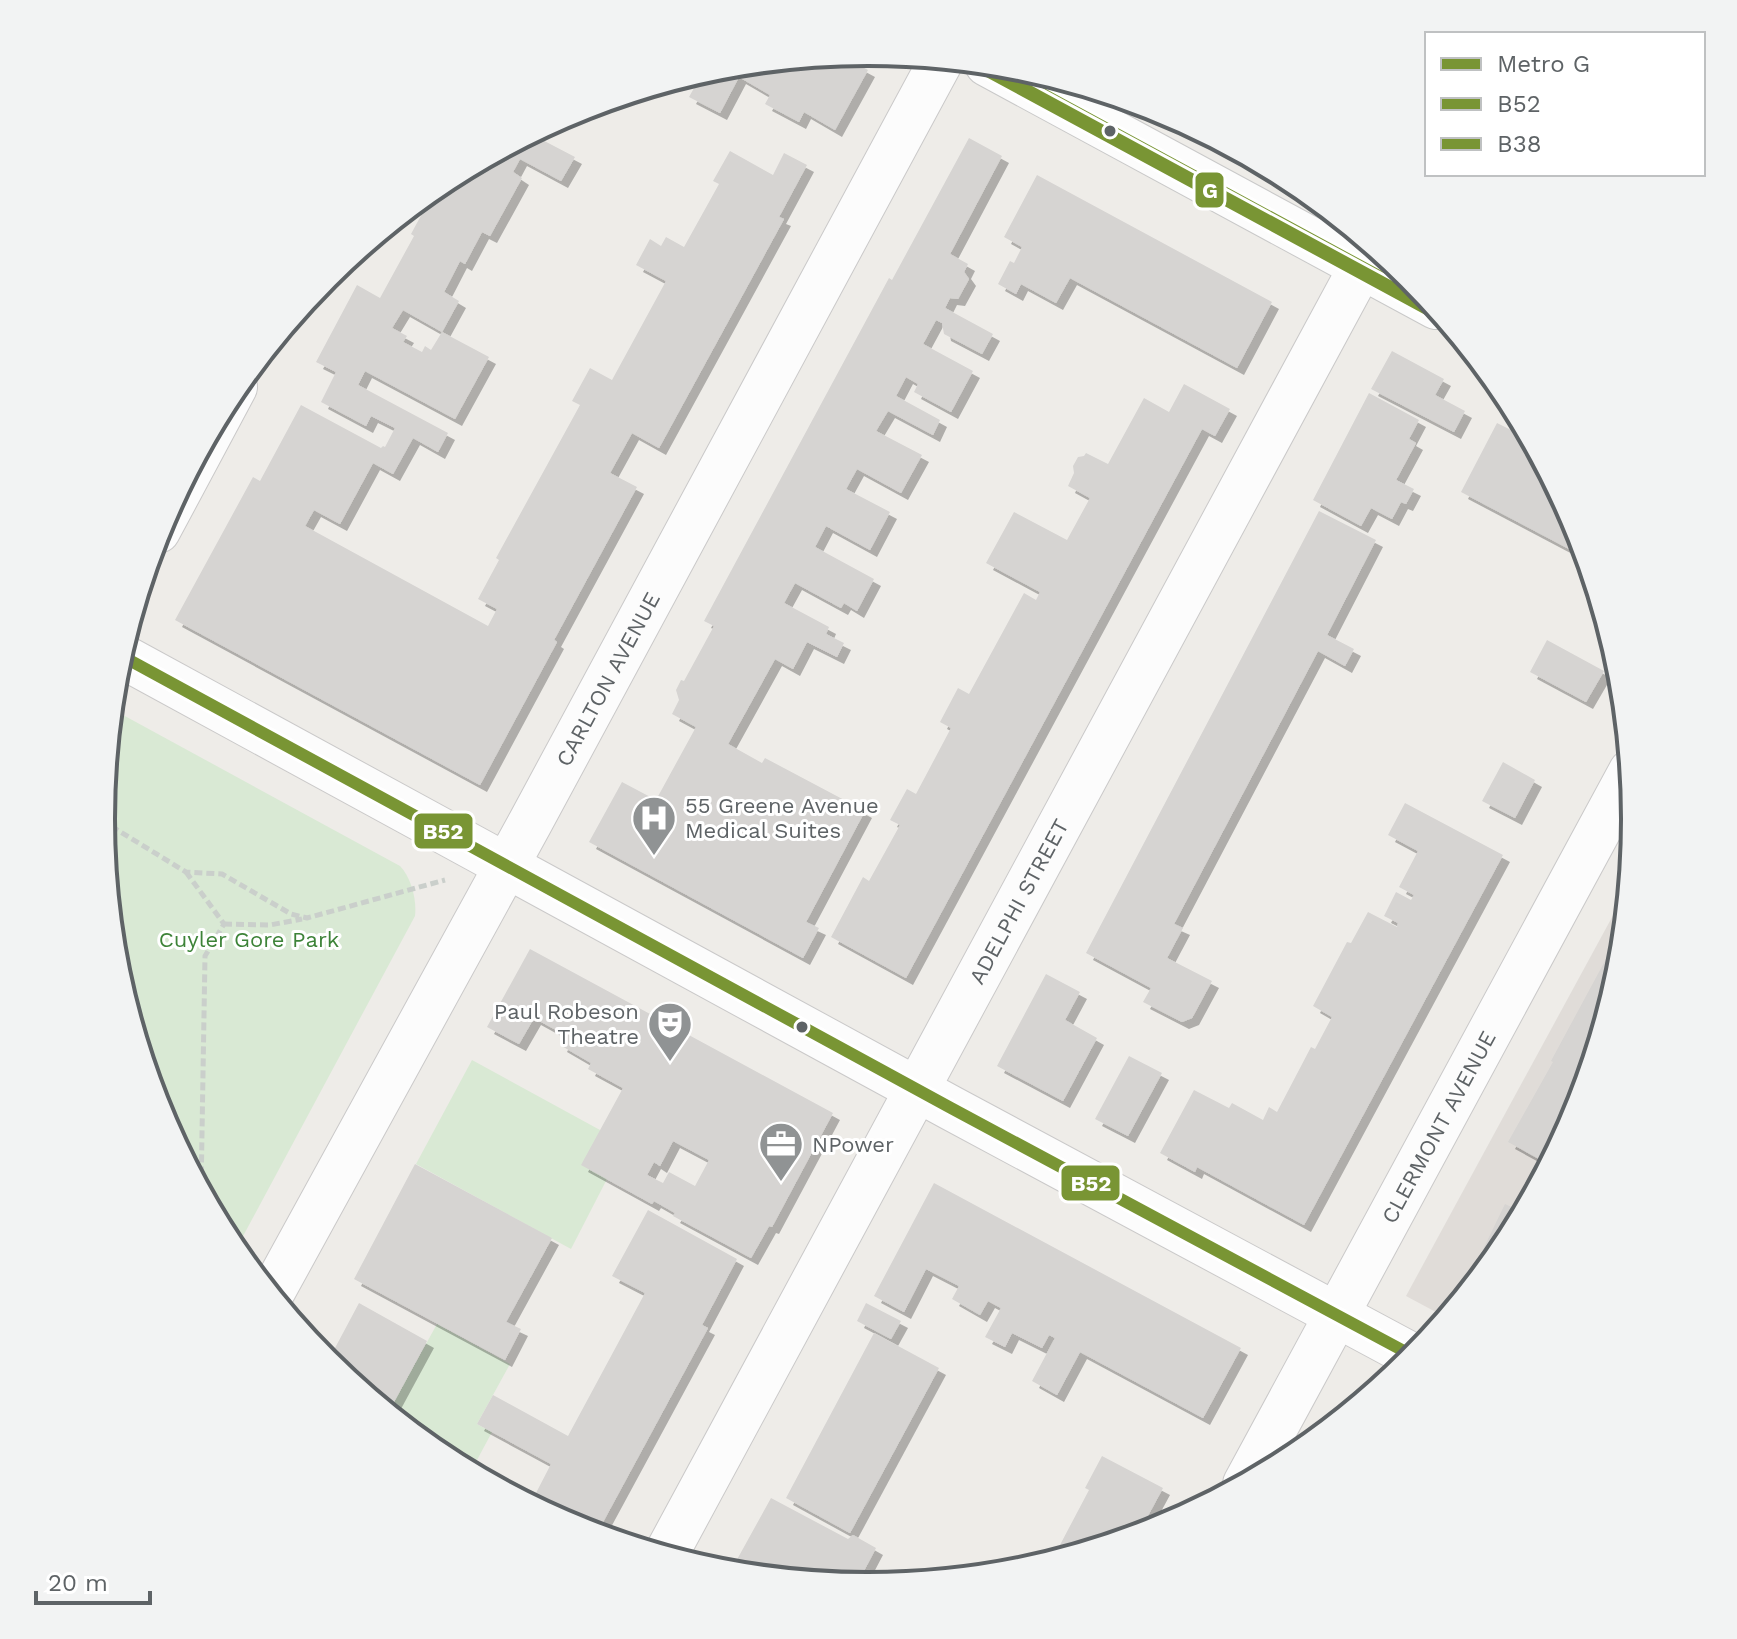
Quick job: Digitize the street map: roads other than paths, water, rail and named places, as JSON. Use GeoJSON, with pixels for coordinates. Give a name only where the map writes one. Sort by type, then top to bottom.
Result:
{"type":"FeatureCollection","features":[{"type":"Feature","properties":{"kind":"street","name":"CARLTON AVENUE"},"geometry":{"type":"LineString","coordinates":[[277,1285],[507,866],[936,69]]}},
{"type":"Feature","properties":{"kind":"street"},"geometry":{"type":"LineString","coordinates":[[1021,81],[1367,256]]}},
{"type":"Feature","properties":{"kind":"street","name":"ADELPHI STREET"},"geometry":{"type":"LineString","coordinates":[[670,1546],[1367,256]]}},
{"type":"Feature","properties":{"kind":"street"},"geometry":{"type":"LineString","coordinates":[[132,661],[1403,1350]]}},
{"type":"Feature","properties":{"kind":"street","name":"CLERMONT AVENUE"},"geometry":{"type":"LineString","coordinates":[[1255,1466],[1621,790]]}},
{"type":"Feature","properties":{"kind":"metro line","name":"G"},"geometry":{"type":"LineString","coordinates":[[1002,78],[1414,301]]}},
{"type":"Feature","properties":{"kind":"place","name":"55 Greene Avenue Medical Suites"},"geometry":{"type":"Point","coordinates":[654,857]}},
{"type":"Feature","properties":{"kind":"place","name":"Paul Robeson Theatre"},"geometry":{"type":"Point","coordinates":[670,1063]}},
{"type":"Feature","properties":{"kind":"place","name":"NPower"},"geometry":{"type":"Point","coordinates":[781,1183]}},
{"type":"Feature","properties":{"kind":"park label","name":"Cuyler Gore Park"},"geometry":{"type":"Point","coordinates":[249,939]}}]}
